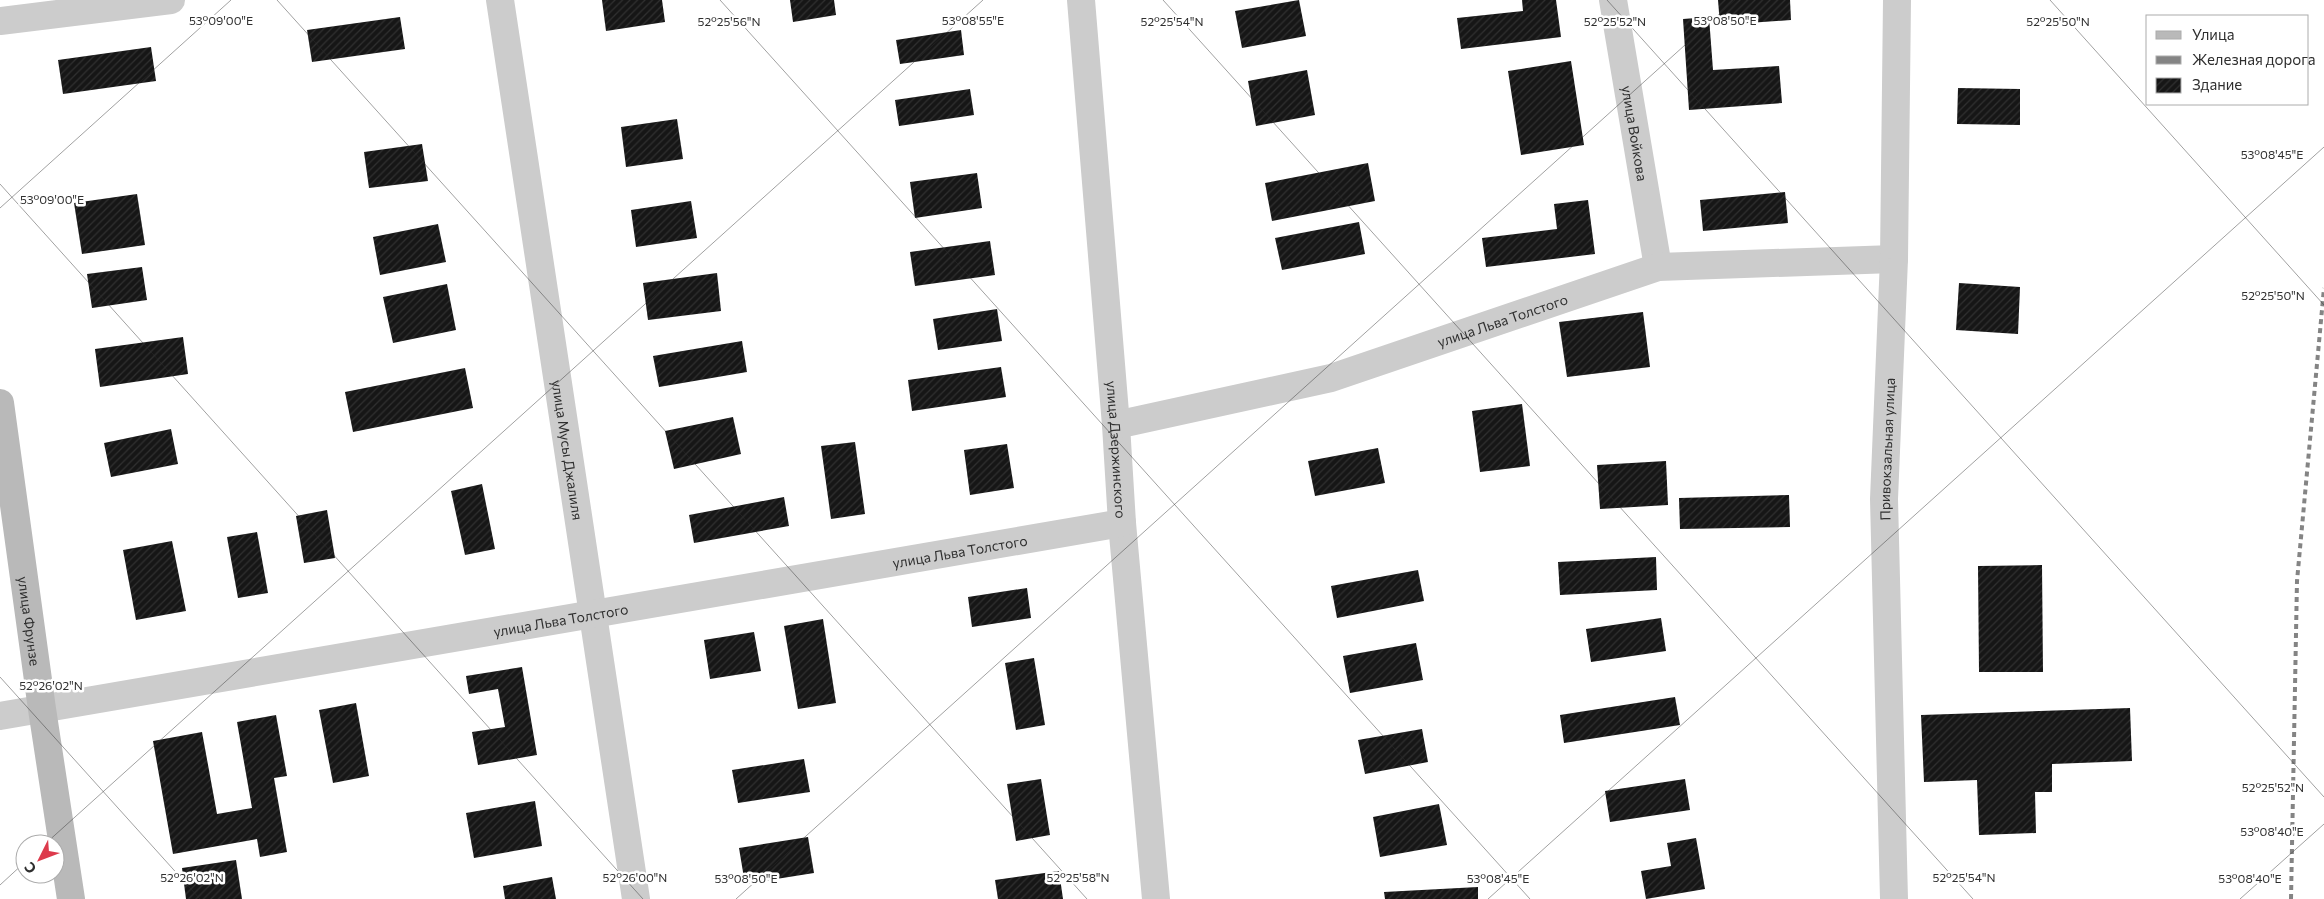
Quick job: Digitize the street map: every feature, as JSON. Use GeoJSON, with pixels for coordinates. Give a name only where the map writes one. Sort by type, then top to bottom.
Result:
{"type":"FeatureCollection","features":[{"type":"Feature","properties":{"kind":"street"},"geometry":{"type":"LineString","coordinates":[[0,21],[172,0]]}},
{"type":"Feature","properties":{"kind":"street","name":"улица Мусы Джалиля"},"geometry":{"type":"LineString","coordinates":[[500,0],[636,899]]}},
{"type":"Feature","properties":{"kind":"street","name":"улица Дзержинского"},"geometry":{"type":"LineString","coordinates":[[1081,0],[1116,425],[1122,523],[1156,899]]}},
{"type":"Feature","properties":{"kind":"street","name":"улица Войкова"},"geometry":{"type":"LineString","coordinates":[[1613,0],[1658,268]]}},
{"type":"Feature","properties":{"kind":"street","name":"Привокзальная улица"},"geometry":{"type":"LineString","coordinates":[[1894,899],[1884,499],[1894,259],[1897,0]]}},
{"type":"Feature","properties":{"kind":"street","name":"улица Льва Толстого"},"geometry":{"type":"LineString","coordinates":[[1116,425],[1330,378],[1658,268],[1894,259]]}},
{"type":"Feature","properties":{"kind":"street","name":"улица Фрунзе"},"geometry":{"type":"LineString","coordinates":[[0,403],[42,709],[71,899]]}},
{"type":"Feature","properties":{"kind":"street","name":"улица Льва Толстого"},"geometry":{"type":"LineString","coordinates":[[0,716],[1122,523]]}},
{"type":"Feature","properties":{"kind":"building"},"geometry":{"type":"Polygon","coordinates":[[[602,0],[662,0],[665,22],[606,31],[602,0]]]}},
{"type":"Feature","properties":{"kind":"building"},"geometry":{"type":"Polygon","coordinates":[[[790,0],[834,0],[836,15],[793,22],[790,0]]]}},
{"type":"Feature","properties":{"kind":"building"},"geometry":{"type":"Polygon","coordinates":[[[1299,0],[1306,36],[1242,48],[1235,11],[1299,0]]]}},
{"type":"Feature","properties":{"kind":"building"},"geometry":{"type":"Polygon","coordinates":[[[1522,0],[1556,0],[1561,37],[1461,49],[1457,18],[1523,11],[1522,0]]]}},
{"type":"Feature","properties":{"kind":"building"},"geometry":{"type":"Polygon","coordinates":[[[1718,0],[1790,0],[1791,20],[1720,25],[1718,0]]]}},
{"type":"Feature","properties":{"kind":"building"},"geometry":{"type":"Polygon","coordinates":[[[400,17],[405,49],[312,62],[307,30],[400,17]]]}},
{"type":"Feature","properties":{"kind":"building"},"geometry":{"type":"Polygon","coordinates":[[[1709,17],[1713,70],[1779,66],[1782,103],[1689,110],[1683,19],[1709,17]]]}},
{"type":"Feature","properties":{"kind":"building"},"geometry":{"type":"Polygon","coordinates":[[[961,30],[964,55],[900,64],[896,40],[961,30]]]}},
{"type":"Feature","properties":{"kind":"building"},"geometry":{"type":"Polygon","coordinates":[[[151,47],[156,81],[63,94],[58,60],[151,47]]]}},
{"type":"Feature","properties":{"kind":"building"},"geometry":{"type":"Polygon","coordinates":[[[1571,61],[1584,145],[1521,155],[1508,71],[1571,61]]]}},
{"type":"Feature","properties":{"kind":"building"},"geometry":{"type":"Polygon","coordinates":[[[1307,70],[1315,115],[1256,126],[1248,81],[1307,70]]]}},
{"type":"Feature","properties":{"kind":"building"},"geometry":{"type":"Polygon","coordinates":[[[1958,88],[2020,89],[2020,125],[1957,124],[1958,88]]]}},
{"type":"Feature","properties":{"kind":"building"},"geometry":{"type":"Polygon","coordinates":[[[970,89],[974,115],[899,126],[895,100],[970,89]]]}},
{"type":"Feature","properties":{"kind":"building"},"geometry":{"type":"Polygon","coordinates":[[[677,119],[683,159],[626,167],[621,127],[677,119]]]}},
{"type":"Feature","properties":{"kind":"building"},"geometry":{"type":"Polygon","coordinates":[[[422,144],[428,181],[369,188],[364,152],[422,144]]]}},
{"type":"Feature","properties":{"kind":"building"},"geometry":{"type":"Polygon","coordinates":[[[1368,163],[1375,201],[1272,221],[1265,183],[1368,163]]]}},
{"type":"Feature","properties":{"kind":"building"},"geometry":{"type":"Polygon","coordinates":[[[977,173],[982,208],[915,218],[910,182],[977,173]]]}},
{"type":"Feature","properties":{"kind":"building"},"geometry":{"type":"Polygon","coordinates":[[[1785,192],[1788,223],[1703,231],[1700,200],[1785,192]]]}},
{"type":"Feature","properties":{"kind":"building"},"geometry":{"type":"Polygon","coordinates":[[[137,194],[145,245],[82,254],[74,203],[137,194]]]}},
{"type":"Feature","properties":{"kind":"building"},"geometry":{"type":"Polygon","coordinates":[[[1588,200],[1595,254],[1486,267],[1482,238],[1557,229],[1554,204],[1588,200]]]}},
{"type":"Feature","properties":{"kind":"building"},"geometry":{"type":"Polygon","coordinates":[[[691,201],[697,238],[636,247],[631,210],[691,201]]]}},
{"type":"Feature","properties":{"kind":"building"},"geometry":{"type":"Polygon","coordinates":[[[1359,222],[1365,254],[1282,270],[1275,238],[1359,222]]]}},
{"type":"Feature","properties":{"kind":"building"},"geometry":{"type":"Polygon","coordinates":[[[438,224],[446,262],[380,275],[373,237],[438,224]]]}},
{"type":"Feature","properties":{"kind":"building"},"geometry":{"type":"Polygon","coordinates":[[[990,241],[995,275],[915,286],[910,252],[990,241]]]}},
{"type":"Feature","properties":{"kind":"building"},"geometry":{"type":"Polygon","coordinates":[[[142,267],[147,300],[92,308],[87,274],[142,267]]]}},
{"type":"Feature","properties":{"kind":"building"},"geometry":{"type":"Polygon","coordinates":[[[717,273],[721,311],[648,320],[643,283],[717,273]]]}},
{"type":"Feature","properties":{"kind":"building"},"geometry":{"type":"Polygon","coordinates":[[[1959,283],[2020,287],[2018,334],[1956,330],[1959,283]]]}},
{"type":"Feature","properties":{"kind":"building"},"geometry":{"type":"Polygon","coordinates":[[[447,284],[456,330],[393,343],[383,297],[447,284]]]}},
{"type":"Feature","properties":{"kind":"building"},"geometry":{"type":"Polygon","coordinates":[[[997,309],[1002,341],[938,350],[933,319],[997,309]]]}},
{"type":"Feature","properties":{"kind":"building"},"geometry":{"type":"Polygon","coordinates":[[[1643,312],[1650,367],[1567,377],[1559,322],[1643,312]]]}},
{"type":"Feature","properties":{"kind":"building"},"geometry":{"type":"Polygon","coordinates":[[[183,337],[188,374],[100,387],[95,349],[183,337]]]}},
{"type":"Feature","properties":{"kind":"building"},"geometry":{"type":"Polygon","coordinates":[[[742,341],[747,372],[659,387],[653,356],[742,341]]]}},
{"type":"Feature","properties":{"kind":"building"},"geometry":{"type":"Polygon","coordinates":[[[1001,367],[1006,397],[912,411],[908,380],[1001,367]]]}},
{"type":"Feature","properties":{"kind":"building"},"geometry":{"type":"Polygon","coordinates":[[[465,368],[473,408],[353,432],[345,392],[465,368]]]}},
{"type":"Feature","properties":{"kind":"building"},"geometry":{"type":"Polygon","coordinates":[[[1522,404],[1530,466],[1480,472],[1472,411],[1522,404]]]}},
{"type":"Feature","properties":{"kind":"building"},"geometry":{"type":"Polygon","coordinates":[[[733,417],[741,454],[674,469],[665,431],[733,417]]]}},
{"type":"Feature","properties":{"kind":"building"},"geometry":{"type":"Polygon","coordinates":[[[171,429],[178,464],[111,477],[104,443],[171,429]]]}},
{"type":"Feature","properties":{"kind":"building"},"geometry":{"type":"Polygon","coordinates":[[[855,442],[865,514],[831,519],[821,446],[855,442]]]}},
{"type":"Feature","properties":{"kind":"building"},"geometry":{"type":"Polygon","coordinates":[[[1007,444],[1014,488],[970,495],[964,450],[1007,444]]]}},
{"type":"Feature","properties":{"kind":"building"},"geometry":{"type":"Polygon","coordinates":[[[1378,448],[1385,483],[1315,496],[1308,461],[1378,448]]]}},
{"type":"Feature","properties":{"kind":"building"},"geometry":{"type":"Polygon","coordinates":[[[1666,461],[1668,505],[1600,509],[1597,465],[1666,461]]]}},
{"type":"Feature","properties":{"kind":"building"},"geometry":{"type":"Polygon","coordinates":[[[482,484],[495,549],[465,555],[451,491],[482,484]]]}},
{"type":"Feature","properties":{"kind":"building"},"geometry":{"type":"Polygon","coordinates":[[[1789,495],[1790,527],[1680,529],[1679,498],[1789,495]]]}},
{"type":"Feature","properties":{"kind":"building"},"geometry":{"type":"Polygon","coordinates":[[[784,497],[789,526],[694,543],[689,515],[784,497]]]}},
{"type":"Feature","properties":{"kind":"building"},"geometry":{"type":"Polygon","coordinates":[[[327,510],[335,558],[304,563],[296,516],[327,510]]]}},
{"type":"Feature","properties":{"kind":"building"},"geometry":{"type":"Polygon","coordinates":[[[257,532],[268,593],[238,598],[227,537],[257,532]]]}},
{"type":"Feature","properties":{"kind":"building"},"geometry":{"type":"Polygon","coordinates":[[[172,541],[186,611],[136,620],[123,550],[172,541]]]}},
{"type":"Feature","properties":{"kind":"building"},"geometry":{"type":"Polygon","coordinates":[[[1656,557],[1657,590],[1560,595],[1558,562],[1656,557]]]}},
{"type":"Feature","properties":{"kind":"building"},"geometry":{"type":"Polygon","coordinates":[[[2042,565],[2043,672],[1979,672],[1978,566],[2042,565]]]}},
{"type":"Feature","properties":{"kind":"building"},"geometry":{"type":"Polygon","coordinates":[[[1418,570],[1424,601],[1337,618],[1331,586],[1418,570]]]}},
{"type":"Feature","properties":{"kind":"building"},"geometry":{"type":"Polygon","coordinates":[[[1027,588],[1031,618],[972,627],[968,597],[1027,588]]]}},
{"type":"Feature","properties":{"kind":"building"},"geometry":{"type":"Polygon","coordinates":[[[1661,618],[1666,651],[1591,662],[1586,629],[1661,618]]]}},
{"type":"Feature","properties":{"kind":"building"},"geometry":{"type":"Polygon","coordinates":[[[823,619],[836,703],[798,709],[784,626],[823,619]]]}},
{"type":"Feature","properties":{"kind":"building"},"geometry":{"type":"Polygon","coordinates":[[[754,632],[761,671],[710,679],[704,640],[754,632]]]}},
{"type":"Feature","properties":{"kind":"building"},"geometry":{"type":"Polygon","coordinates":[[[1416,643],[1423,680],[1350,693],[1343,656],[1416,643]]]}},
{"type":"Feature","properties":{"kind":"building"},"geometry":{"type":"Polygon","coordinates":[[[1034,658],[1045,725],[1016,730],[1005,663],[1034,658]]]}},
{"type":"Feature","properties":{"kind":"building"},"geometry":{"type":"Polygon","coordinates":[[[522,667],[537,755],[478,765],[472,732],[505,727],[498,689],[469,694],[466,676],[522,667]]]}},
{"type":"Feature","properties":{"kind":"building"},"geometry":{"type":"Polygon","coordinates":[[[1675,697],[1680,725],[1564,743],[1560,715],[1675,697]]]}},
{"type":"Feature","properties":{"kind":"building"},"geometry":{"type":"Polygon","coordinates":[[[356,703],[369,776],[333,783],[319,710],[356,703]]]}},
{"type":"Feature","properties":{"kind":"building"},"geometry":{"type":"Polygon","coordinates":[[[2130,708],[2132,761],[2052,764],[2052,792],[2035,792],[2036,833],[1979,835],[1977,780],[1924,782],[1921,715],[2130,708]]]}},
{"type":"Feature","properties":{"kind":"building"},"geometry":{"type":"Polygon","coordinates":[[[276,715],[287,776],[274,778],[287,852],[260,857],[257,839],[173,854],[153,741],[202,732],[217,814],[252,808],[237,722],[276,715]]]}},
{"type":"Feature","properties":{"kind":"building"},"geometry":{"type":"Polygon","coordinates":[[[1422,729],[1428,762],[1365,774],[1358,740],[1422,729]]]}},
{"type":"Feature","properties":{"kind":"building"},"geometry":{"type":"Polygon","coordinates":[[[804,759],[810,792],[738,803],[732,770],[804,759]]]}},
{"type":"Feature","properties":{"kind":"building"},"geometry":{"type":"Polygon","coordinates":[[[1041,779],[1050,835],[1016,841],[1007,784],[1041,779]]]}},
{"type":"Feature","properties":{"kind":"building"},"geometry":{"type":"Polygon","coordinates":[[[1685,779],[1690,810],[1610,822],[1605,791],[1685,779]]]}},
{"type":"Feature","properties":{"kind":"building"},"geometry":{"type":"Polygon","coordinates":[[[535,801],[542,846],[474,858],[466,813],[535,801]]]}},
{"type":"Feature","properties":{"kind":"building"},"geometry":{"type":"Polygon","coordinates":[[[1439,804],[1447,845],[1380,857],[1373,817],[1439,804]]]}},
{"type":"Feature","properties":{"kind":"building"},"geometry":{"type":"Polygon","coordinates":[[[808,837],[814,873],[745,884],[739,848],[808,837]]]}},
{"type":"Feature","properties":{"kind":"building"},"geometry":{"type":"Polygon","coordinates":[[[1696,838],[1705,889],[1646,899],[1641,871],[1671,866],[1667,843],[1696,838]]]}},
{"type":"Feature","properties":{"kind":"building"},"geometry":{"type":"Polygon","coordinates":[[[236,860],[242,899],[186,899],[182,868],[236,860]]]}},
{"type":"Feature","properties":{"kind":"building"},"geometry":{"type":"Polygon","coordinates":[[[1059,871],[1063,899],[998,899],[995,880],[1059,871]]]}},
{"type":"Feature","properties":{"kind":"building"},"geometry":{"type":"Polygon","coordinates":[[[552,877],[556,899],[505,899],[503,886],[552,877]]]}},
{"type":"Feature","properties":{"kind":"building"},"geometry":{"type":"Polygon","coordinates":[[[1478,887],[1478,899],[1385,899],[1384,892],[1478,887]]]}},
{"type":"Feature","properties":{"kind":"railway"},"geometry":{"type":"LineString","coordinates":[[2291,899],[2297,581],[2324,288]]}}]}
